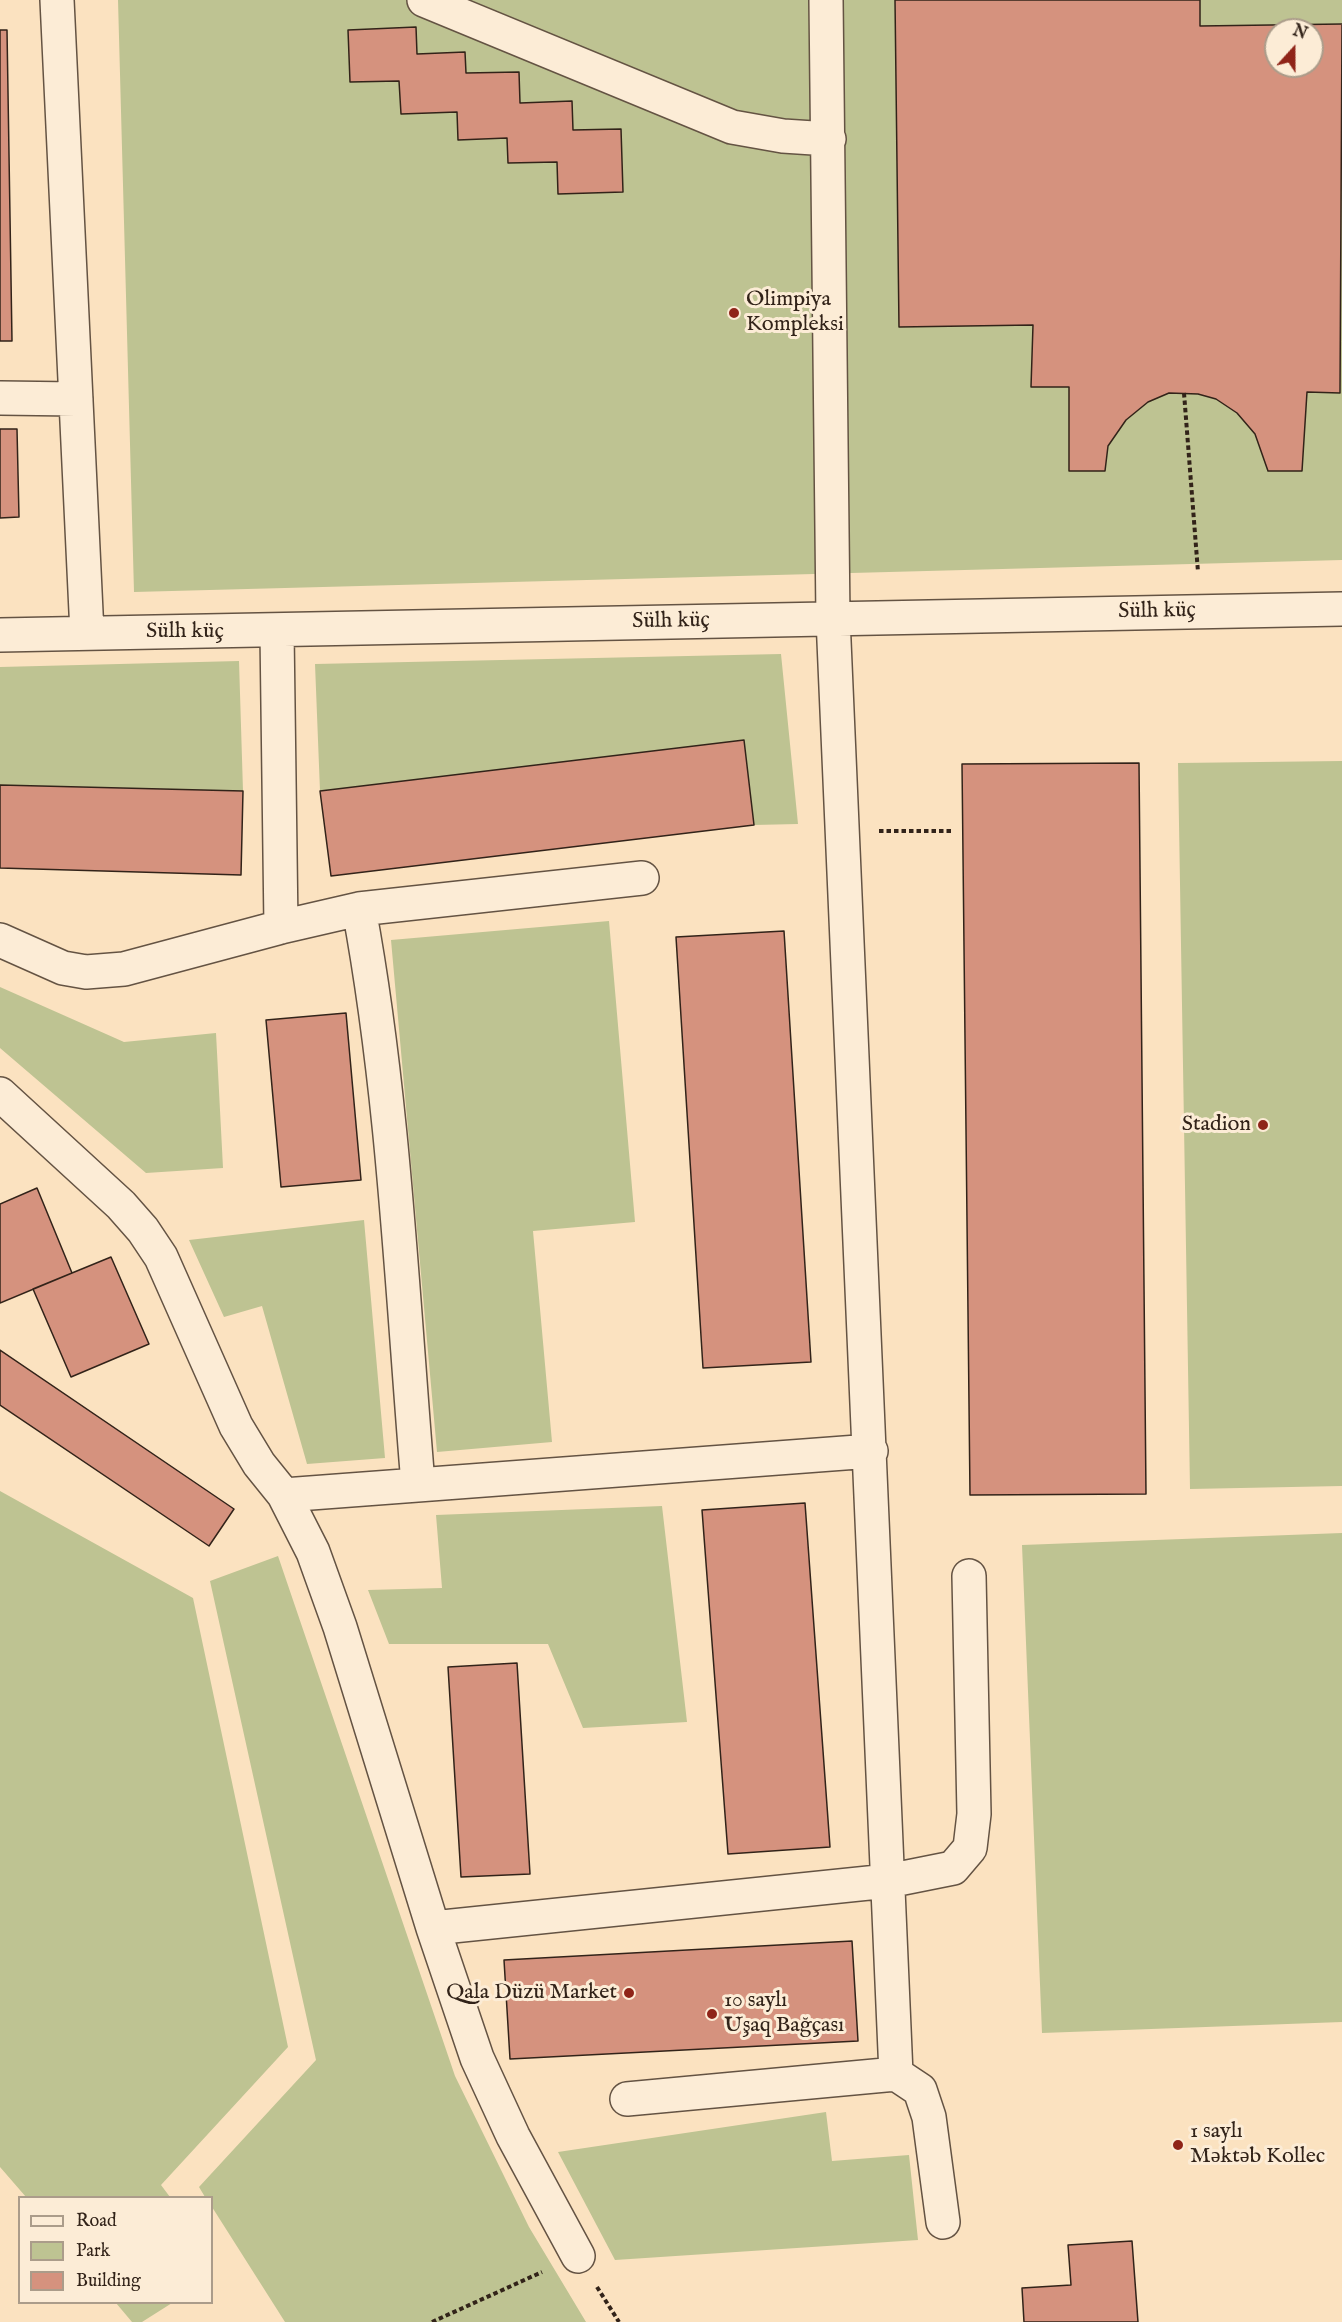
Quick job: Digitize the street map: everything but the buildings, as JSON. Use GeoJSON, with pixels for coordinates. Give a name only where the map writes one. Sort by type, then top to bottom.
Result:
{"type":"FeatureCollection","features":[{"type":"Feature","properties":{"kind":"street"},"geometry":{"type":"LineString","coordinates":[[57,0],[87,633]]}},
{"type":"Feature","properties":{"kind":"street"},"geometry":{"type":"LineString","coordinates":[[424,0],[732,127],[783,136],[829,139]]}},
{"type":"Feature","properties":{"kind":"street"},"geometry":{"type":"LineString","coordinates":[[826,0],[833,618],[871,1450],[896,2074]]}},
{"type":"Feature","properties":{"kind":"street"},"geometry":{"type":"LineString","coordinates":[[0,398],[76,399]]}},
{"type":"Feature","properties":{"kind":"street","name":"Sülh küç"},"geometry":{"type":"LineString","coordinates":[[0,635],[277,632],[833,618],[1342,609]]}},
{"type":"Feature","properties":{"kind":"street"},"geometry":{"type":"LineString","coordinates":[[277,632],[280,927]]}},
{"type":"Feature","properties":{"kind":"street"},"geometry":{"type":"LineString","coordinates":[[0,940],[63,968],[86,972],[124,969],[280,927],[360,909],[642,878]]}},
{"type":"Feature","properties":{"kind":"street"},"geometry":{"type":"LineString","coordinates":[[360,909],[374,988],[388,1118],[418,1484]]}},
{"type":"Feature","properties":{"kind":"street"},"geometry":{"type":"LineString","coordinates":[[0,1094],[121,1205],[143,1230],[161,1257],[236,1426],[259,1464],[284,1495],[313,1552],[340,1627],[433,1928],[477,2058],[513,2136],[578,2256]]}},
{"type":"Feature","properties":{"kind":"street"},"geometry":{"type":"LineString","coordinates":[[284,1495],[871,1450]]}},
{"type":"Feature","properties":{"kind":"street"},"geometry":{"type":"LineString","coordinates":[[433,1928],[888,1881],[953,1868],[970,1848],[974,1814],[969,1576]]}},
{"type":"Feature","properties":{"kind":"street"},"geometry":{"type":"LineString","coordinates":[[627,2099],[896,2074],[920,2090],[929,2117],[943,2222]]}},
{"type":"Feature","properties":{"kind":"path"},"geometry":{"type":"LineString","coordinates":[[1184,393],[1201,612]]}},
{"type":"Feature","properties":{"kind":"path"},"geometry":{"type":"LineString","coordinates":[[843,832],[951,831]]}},
{"type":"Feature","properties":{"kind":"path"},"geometry":{"type":"LineString","coordinates":[[432,2322],[578,2256]]}},
{"type":"Feature","properties":{"kind":"green space","name":"Olimpiya Kompleksi"},"geometry":{"type":"Polygon","coordinates":[[[118,0],[1342,0],[1342,560],[134,592],[118,0]]]}},
{"type":"Feature","properties":{"kind":"green space"},"geometry":{"type":"Polygon","coordinates":[[[781,654],[798,824],[754,825],[744,740],[320,791],[315,664],[781,654]]]}},
{"type":"Feature","properties":{"kind":"green space"},"geometry":{"type":"Polygon","coordinates":[[[239,661],[243,791],[0,785],[0,667],[239,661]]]}},
{"type":"Feature","properties":{"kind":"green space","name":"Stadion"},"geometry":{"type":"Polygon","coordinates":[[[1342,761],[1342,1486],[1190,1489],[1178,763],[1342,761]]]}},
{"type":"Feature","properties":{"kind":"green space"},"geometry":{"type":"Polygon","coordinates":[[[609,921],[635,1222],[533,1231],[552,1442],[437,1452],[391,940],[609,921]]]}},
{"type":"Feature","properties":{"kind":"green space"},"geometry":{"type":"Polygon","coordinates":[[[0,987],[124,1042],[216,1033],[223,1168],[146,1173],[0,1048],[0,987]]]}},
{"type":"Feature","properties":{"kind":"green space"},"geometry":{"type":"Polygon","coordinates":[[[364,1220],[385,1458],[307,1464],[262,1306],[224,1317],[189,1240],[364,1220]]]}},
{"type":"Feature","properties":{"kind":"green space"},"geometry":{"type":"Polygon","coordinates":[[[0,1491],[193,1598],[288,2047],[161,2185],[169,2196],[25,2196],[0,2167],[0,1491]]]}},
{"type":"Feature","properties":{"kind":"green space"},"geometry":{"type":"Polygon","coordinates":[[[662,1506],[687,1722],[583,1728],[548,1644],[389,1644],[368,1590],[442,1588],[436,1515],[662,1506]]]}},
{"type":"Feature","properties":{"kind":"green space"},"geometry":{"type":"Polygon","coordinates":[[[1342,1533],[1342,2022],[1042,2033],[1022,1545],[1342,1533]]]}},
{"type":"Feature","properties":{"kind":"green space"},"geometry":{"type":"Polygon","coordinates":[[[278,1556],[455,2076],[529,2227],[586,2322],[285,2322],[213,2209],[213,2196],[204,2196],[199,2187],[316,2060],[210,1581],[278,1556]]]}},
{"type":"Feature","properties":{"kind":"green space"},"geometry":{"type":"Polygon","coordinates":[[[826,2112],[832,2161],[909,2155],[918,2240],[615,2260],[558,2152],[826,2112]]]}},
{"type":"Feature","properties":{"kind":"green space"},"geometry":{"type":"Polygon","coordinates":[[[117,2304],[170,2304],[142,2322],[132,2322],[117,2304]]]}},
{"type":"Feature","properties":{"kind":"place","name":"Olimpiya Kompleksi"},"geometry":{"type":"Point","coordinates":[734,313]}},
{"type":"Feature","properties":{"kind":"place","name":"Stadion"},"geometry":{"type":"Point","coordinates":[1263,1125]}},
{"type":"Feature","properties":{"kind":"place","name":"Qala Düzü Market"},"geometry":{"type":"Point","coordinates":[629,1993]}},
{"type":"Feature","properties":{"kind":"place","name":"10 saylı Uşaq Bağçası"},"geometry":{"type":"Point","coordinates":[712,2014]}},
{"type":"Feature","properties":{"kind":"place","name":"1 saylı Məktəb Kollec"},"geometry":{"type":"Point","coordinates":[1178,2145]}}]}
